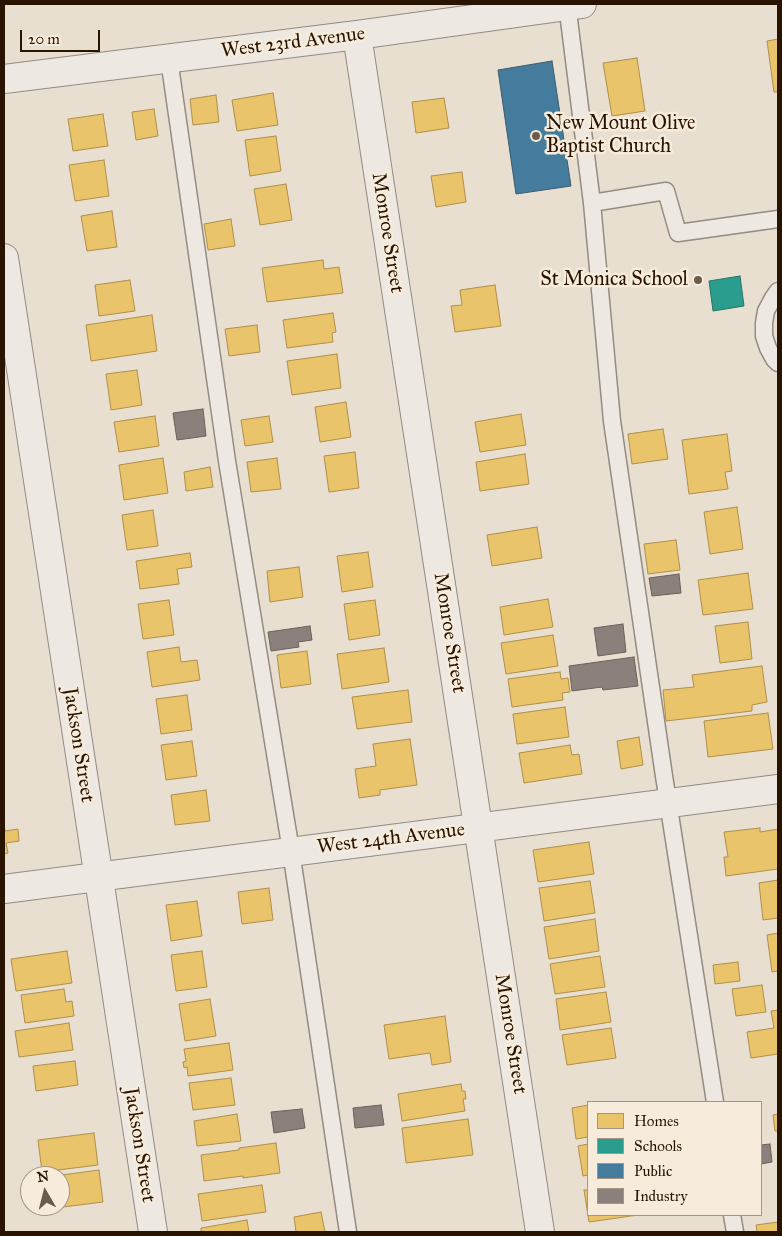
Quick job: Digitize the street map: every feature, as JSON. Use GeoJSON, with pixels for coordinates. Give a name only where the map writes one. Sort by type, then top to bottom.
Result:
{"type":"FeatureCollection","features":[{"type":"Feature","properties":{"kind":"street","name":"West 23rd Avenue"},"geometry":{"type":"LineString","coordinates":[[4,79],[357,35],[572,4]]}},
{"type":"Feature","properties":{"kind":"street","name":"Monroe Street"},"geometry":{"type":"LineString","coordinates":[[357,35],[540,1232]]}},
{"type":"Feature","properties":{"kind":"street","name":"Jackson Street"},"geometry":{"type":"LineString","coordinates":[[4,258],[153,1232]]}},
{"type":"Feature","properties":{"kind":"street","name":"West 24th Avenue"},"geometry":{"type":"LineString","coordinates":[[4,889],[778,789]]}},
{"type":"Feature","properties":{"kind":"lane"},"geometry":{"type":"LineString","coordinates":[[572,4],[612,421],[668,803],[715,1101]]}},
{"type":"Feature","properties":{"kind":"lane"},"geometry":{"type":"LineString","coordinates":[[169,59],[227,461],[291,852],[348,1232]]}},
{"type":"Feature","properties":{"kind":"lane"},"geometry":{"type":"LineString","coordinates":[[592,203],[666,191],[678,233],[778,219]]}},
{"type":"Feature","properties":{"kind":"lane"},"geometry":{"type":"LineString","coordinates":[[778,291],[766,311],[764,336],[768,348],[778,363]]}},
{"type":"Feature","properties":{"kind":"lane"},"geometry":{"type":"LineString","coordinates":[[732,1216],[735,1232]]}},
{"type":"Feature","properties":{"kind":"building: Homes"},"geometry":{"type":"Polygon","coordinates":[[[778,39],[778,92],[774,92],[767,41],[778,39]]]}},
{"type":"Feature","properties":{"kind":"building: Homes"},"geometry":{"type":"Polygon","coordinates":[[[637,58],[645,111],[612,116],[603,63],[637,58]]]}},
{"type":"Feature","properties":{"kind":"building: Homes"},"geometry":{"type":"Polygon","coordinates":[[[273,93],[278,125],[237,131],[232,100],[273,93]]]}},
{"type":"Feature","properties":{"kind":"building: Homes"},"geometry":{"type":"Polygon","coordinates":[[[216,95],[219,122],[193,125],[190,99],[216,95]]]}},
{"type":"Feature","properties":{"kind":"building: Homes"},"geometry":{"type":"Polygon","coordinates":[[[444,98],[449,128],[416,133],[412,102],[444,98]]]}},
{"type":"Feature","properties":{"kind":"building: Homes"},"geometry":{"type":"Polygon","coordinates":[[[154,109],[158,136],[136,140],[132,112],[154,109]]]}},
{"type":"Feature","properties":{"kind":"building: Homes"},"geometry":{"type":"Polygon","coordinates":[[[103,114],[108,146],[73,151],[68,119],[103,114]]]}},
{"type":"Feature","properties":{"kind":"building: Homes"},"geometry":{"type":"Polygon","coordinates":[[[276,136],[281,171],[250,176],[245,140],[276,136]]]}},
{"type":"Feature","properties":{"kind":"building: Homes"},"geometry":{"type":"Polygon","coordinates":[[[104,160],[109,196],[75,201],[69,165],[104,160]]]}},
{"type":"Feature","properties":{"kind":"building: Homes"},"geometry":{"type":"Polygon","coordinates":[[[462,172],[466,202],[436,207],[431,176],[462,172]]]}},
{"type":"Feature","properties":{"kind":"building: Homes"},"geometry":{"type":"Polygon","coordinates":[[[286,184],[292,220],[260,225],[254,189],[286,184]]]}},
{"type":"Feature","properties":{"kind":"building: Homes"},"geometry":{"type":"Polygon","coordinates":[[[112,211],[117,247],[87,251],[81,216],[112,211]]]}},
{"type":"Feature","properties":{"kind":"building: Homes"},"geometry":{"type":"Polygon","coordinates":[[[231,219],[235,246],[208,250],[204,224],[231,219]]]}},
{"type":"Feature","properties":{"kind":"building: Homes"},"geometry":{"type":"Polygon","coordinates":[[[323,260],[324,269],[339,267],[343,293],[267,302],[262,268],[323,260]]]}},
{"type":"Feature","properties":{"kind":"building: Homes"},"geometry":{"type":"Polygon","coordinates":[[[130,280],[135,311],[99,316],[95,285],[130,280]]]}},
{"type":"Feature","properties":{"kind":"building: Homes"},"geometry":{"type":"Polygon","coordinates":[[[495,285],[501,326],[455,332],[451,306],[462,305],[460,290],[495,285]]]}},
{"type":"Feature","properties":{"kind":"building: Homes"},"geometry":{"type":"Polygon","coordinates":[[[333,313],[336,332],[332,333],[333,342],[287,348],[283,320],[333,313]]]}},
{"type":"Feature","properties":{"kind":"building: Homes"},"geometry":{"type":"Polygon","coordinates":[[[152,315],[157,351],[91,361],[86,325],[152,315]]]}},
{"type":"Feature","properties":{"kind":"building: Homes"},"geometry":{"type":"Polygon","coordinates":[[[257,325],[260,352],[229,356],[225,329],[257,325]]]}},
{"type":"Feature","properties":{"kind":"building: Homes"},"geometry":{"type":"Polygon","coordinates":[[[337,354],[341,388],[292,395],[287,361],[337,354]]]}},
{"type":"Feature","properties":{"kind":"building: Homes"},"geometry":{"type":"Polygon","coordinates":[[[137,370],[142,405],[111,410],[106,374],[137,370]]]}},
{"type":"Feature","properties":{"kind":"building: Homes"},"geometry":{"type":"Polygon","coordinates":[[[346,402],[351,437],[320,442],[315,407],[346,402]]]}},
{"type":"Feature","properties":{"kind":"building: Homes"},"geometry":{"type":"Polygon","coordinates":[[[521,414],[526,445],[480,452],[475,422],[521,414]]]}},
{"type":"Feature","properties":{"kind":"building: Homes"},"geometry":{"type":"Polygon","coordinates":[[[155,416],[159,446],[119,452],[114,422],[155,416]]]}},
{"type":"Feature","properties":{"kind":"building: Homes"},"geometry":{"type":"Polygon","coordinates":[[[269,416],[273,442],[245,446],[241,420],[269,416]]]}},
{"type":"Feature","properties":{"kind":"building: Homes"},"geometry":{"type":"Polygon","coordinates":[[[663,429],[668,459],[632,464],[628,434],[663,429]]]}},
{"type":"Feature","properties":{"kind":"building: Homes"},"geometry":{"type":"Polygon","coordinates":[[[727,434],[732,471],[725,472],[728,489],[689,494],[682,440],[727,434]]]}},
{"type":"Feature","properties":{"kind":"building: Homes"},"geometry":{"type":"Polygon","coordinates":[[[355,452],[359,488],[329,492],[324,456],[355,452]]]}},
{"type":"Feature","properties":{"kind":"building: Homes"},"geometry":{"type":"Polygon","coordinates":[[[525,454],[529,484],[480,491],[476,462],[525,454]]]}},
{"type":"Feature","properties":{"kind":"building: Homes"},"geometry":{"type":"Polygon","coordinates":[[[163,458],[168,493],[124,500],[119,465],[163,458]]]}},
{"type":"Feature","properties":{"kind":"building: Homes"},"geometry":{"type":"Polygon","coordinates":[[[277,458],[281,489],[251,492],[247,462],[277,458]]]}},
{"type":"Feature","properties":{"kind":"building: Homes"},"geometry":{"type":"Polygon","coordinates":[[[210,467],[213,487],[186,491],[184,472],[210,467]]]}},
{"type":"Feature","properties":{"kind":"building: Homes"},"geometry":{"type":"Polygon","coordinates":[[[737,507],[743,549],[710,554],[704,512],[737,507]]]}},
{"type":"Feature","properties":{"kind":"building: Homes"},"geometry":{"type":"Polygon","coordinates":[[[153,510],[158,546],[127,550],[122,515],[153,510]]]}},
{"type":"Feature","properties":{"kind":"building: Homes"},"geometry":{"type":"Polygon","coordinates":[[[537,527],[542,558],[492,566],[487,535],[537,527]]]}},
{"type":"Feature","properties":{"kind":"building: Homes"},"geometry":{"type":"Polygon","coordinates":[[[676,540],[680,570],[648,574],[644,544],[676,540]]]}},
{"type":"Feature","properties":{"kind":"building: Homes"},"geometry":{"type":"Polygon","coordinates":[[[368,552],[373,587],[342,592],[337,556],[368,552]]]}},
{"type":"Feature","properties":{"kind":"building: Homes"},"geometry":{"type":"Polygon","coordinates":[[[190,553],[192,567],[177,569],[179,584],[140,589],[136,561],[190,553]]]}},
{"type":"Feature","properties":{"kind":"building: Homes"},"geometry":{"type":"Polygon","coordinates":[[[299,567],[303,597],[270,602],[267,571],[299,567]]]}},
{"type":"Feature","properties":{"kind":"building: Homes"},"geometry":{"type":"Polygon","coordinates":[[[748,573],[753,609],[703,615],[698,580],[748,573]]]}},
{"type":"Feature","properties":{"kind":"building: Homes"},"geometry":{"type":"Polygon","coordinates":[[[548,599],[553,627],[504,635],[500,607],[548,599]]]}},
{"type":"Feature","properties":{"kind":"building: Homes"},"geometry":{"type":"Polygon","coordinates":[[[169,600],[174,635],[143,639],[138,604],[169,600]]]}},
{"type":"Feature","properties":{"kind":"building: Homes"},"geometry":{"type":"Polygon","coordinates":[[[375,600],[380,635],[349,640],[344,604],[375,600]]]}},
{"type":"Feature","properties":{"kind":"building: Homes"},"geometry":{"type":"Polygon","coordinates":[[[748,622],[752,659],[720,663],[715,626],[748,622]]]}},
{"type":"Feature","properties":{"kind":"building: Homes"},"geometry":{"type":"Polygon","coordinates":[[[553,635],[558,666],[506,674],[501,643],[553,635]]]}},
{"type":"Feature","properties":{"kind":"building: Homes"},"geometry":{"type":"Polygon","coordinates":[[[179,647],[181,662],[197,660],[200,680],[152,687],[147,652],[179,647]]]}},
{"type":"Feature","properties":{"kind":"building: Homes"},"geometry":{"type":"Polygon","coordinates":[[[384,648],[389,682],[342,689],[337,654],[384,648]]]}},
{"type":"Feature","properties":{"kind":"building: Homes"},"geometry":{"type":"Polygon","coordinates":[[[307,651],[311,684],[281,688],[277,655],[307,651]]]}},
{"type":"Feature","properties":{"kind":"building: Homes"},"geometry":{"type":"Polygon","coordinates":[[[762,666],[767,702],[752,705],[752,711],[666,721],[663,690],[694,687],[692,675],[762,666]]]}},
{"type":"Feature","properties":{"kind":"building: Homes"},"geometry":{"type":"Polygon","coordinates":[[[560,672],[561,679],[568,678],[570,692],[562,693],[563,700],[512,707],[508,679],[560,672]]]}},
{"type":"Feature","properties":{"kind":"building: Homes"},"geometry":{"type":"Polygon","coordinates":[[[408,690],[412,722],[357,729],[352,697],[408,690]]]}},
{"type":"Feature","properties":{"kind":"building: Homes"},"geometry":{"type":"Polygon","coordinates":[[[187,695],[192,730],[161,734],[156,699],[187,695]]]}},
{"type":"Feature","properties":{"kind":"building: Homes"},"geometry":{"type":"Polygon","coordinates":[[[565,707],[569,737],[517,744],[513,714],[565,707]]]}},
{"type":"Feature","properties":{"kind":"building: Homes"},"geometry":{"type":"Polygon","coordinates":[[[768,713],[773,749],[708,757],[704,721],[768,713]]]}},
{"type":"Feature","properties":{"kind":"building: Homes"},"geometry":{"type":"Polygon","coordinates":[[[639,737],[643,765],[621,769],[617,741],[639,737]]]}},
{"type":"Feature","properties":{"kind":"building: Homes"},"geometry":{"type":"Polygon","coordinates":[[[410,739],[417,785],[380,790],[380,795],[359,798],[355,769],[376,766],[373,744],[410,739]]]}},
{"type":"Feature","properties":{"kind":"building: Homes"},"geometry":{"type":"Polygon","coordinates":[[[192,741],[197,776],[166,780],[161,745],[192,741]]]}},
{"type":"Feature","properties":{"kind":"building: Homes"},"geometry":{"type":"Polygon","coordinates":[[[570,745],[572,755],[579,754],[582,774],[524,783],[519,753],[570,745]]]}},
{"type":"Feature","properties":{"kind":"building: Homes"},"geometry":{"type":"Polygon","coordinates":[[[206,790],[210,821],[175,825],[171,795],[206,790]]]}},
{"type":"Feature","properties":{"kind":"building: Homes"},"geometry":{"type":"Polygon","coordinates":[[[4,823],[5,831],[18,829],[19,841],[6,843],[8,853],[4,854],[4,823]]]}},
{"type":"Feature","properties":{"kind":"building: Homes"},"geometry":{"type":"Polygon","coordinates":[[[760,828],[760,832],[778,829],[778,869],[726,876],[724,857],[728,857],[724,832],[760,828]]]}},
{"type":"Feature","properties":{"kind":"building: Homes"},"geometry":{"type":"Polygon","coordinates":[[[589,842],[594,874],[538,882],[533,850],[589,842]]]}},
{"type":"Feature","properties":{"kind":"building: Homes"},"geometry":{"type":"Polygon","coordinates":[[[778,880],[778,918],[763,920],[759,883],[778,880]]]}},
{"type":"Feature","properties":{"kind":"building: Homes"},"geometry":{"type":"Polygon","coordinates":[[[590,881],[595,913],[544,921],[539,888],[590,881]]]}},
{"type":"Feature","properties":{"kind":"building: Homes"},"geometry":{"type":"Polygon","coordinates":[[[269,888],[273,920],[242,924],[238,892],[269,888]]]}},
{"type":"Feature","properties":{"kind":"building: Homes"},"geometry":{"type":"Polygon","coordinates":[[[197,901],[202,936],[171,941],[166,905],[197,901]]]}},
{"type":"Feature","properties":{"kind":"building: Homes"},"geometry":{"type":"Polygon","coordinates":[[[595,919],[599,951],[549,959],[544,927],[595,919]]]}},
{"type":"Feature","properties":{"kind":"building: Homes"},"geometry":{"type":"Polygon","coordinates":[[[778,933],[778,971],[772,972],[767,935],[778,933]]]}},
{"type":"Feature","properties":{"kind":"building: Homes"},"geometry":{"type":"Polygon","coordinates":[[[67,951],[72,983],[16,991],[11,959],[67,951]]]}},
{"type":"Feature","properties":{"kind":"building: Homes"},"geometry":{"type":"Polygon","coordinates":[[[202,951],[207,987],[176,991],[171,955],[202,951]]]}},
{"type":"Feature","properties":{"kind":"building: Homes"},"geometry":{"type":"Polygon","coordinates":[[[600,956],[605,987],[555,994],[550,964],[600,956]]]}},
{"type":"Feature","properties":{"kind":"building: Homes"},"geometry":{"type":"Polygon","coordinates":[[[738,962],[740,981],[715,984],[713,965],[738,962]]]}},
{"type":"Feature","properties":{"kind":"building: Homes"},"geometry":{"type":"Polygon","coordinates":[[[762,985],[766,1012],[736,1016],[732,989],[762,985]]]}},
{"type":"Feature","properties":{"kind":"building: Homes"},"geometry":{"type":"Polygon","coordinates":[[[64,989],[66,1002],[72,1001],[74,1016],[25,1023],[21,995],[64,989]]]}},
{"type":"Feature","properties":{"kind":"building: Homes"},"geometry":{"type":"Polygon","coordinates":[[[606,992],[611,1022],[560,1030],[556,999],[606,992]]]}},
{"type":"Feature","properties":{"kind":"building: Homes"},"geometry":{"type":"Polygon","coordinates":[[[210,999],[216,1036],[185,1041],[179,1004],[210,999]]]}},
{"type":"Feature","properties":{"kind":"building: Homes"},"geometry":{"type":"Polygon","coordinates":[[[778,1010],[778,1054],[751,1058],[747,1032],[774,1028],[771,1011],[778,1010]]]}},
{"type":"Feature","properties":{"kind":"building: Homes"},"geometry":{"type":"Polygon","coordinates":[[[445,1016],[451,1062],[432,1065],[430,1053],[389,1059],[384,1025],[445,1016]]]}},
{"type":"Feature","properties":{"kind":"building: Homes"},"geometry":{"type":"Polygon","coordinates":[[[69,1023],[73,1050],[19,1057],[15,1031],[69,1023]]]}},
{"type":"Feature","properties":{"kind":"building: Homes"},"geometry":{"type":"Polygon","coordinates":[[[611,1028],[616,1058],[567,1065],[562,1035],[611,1028]]]}},
{"type":"Feature","properties":{"kind":"building: Homes"},"geometry":{"type":"Polygon","coordinates":[[[229,1043],[233,1070],[188,1076],[187,1067],[184,1068],[183,1062],[186,1061],[184,1049],[229,1043]]]}},
{"type":"Feature","properties":{"kind":"building: Homes"},"geometry":{"type":"Polygon","coordinates":[[[75,1061],[78,1085],[36,1091],[33,1066],[75,1061]]]}},
{"type":"Feature","properties":{"kind":"building: Homes"},"geometry":{"type":"Polygon","coordinates":[[[231,1078],[235,1105],[193,1110],[189,1083],[231,1078]]]}},
{"type":"Feature","properties":{"kind":"building: Homes"},"geometry":{"type":"Polygon","coordinates":[[[461,1084],[462,1091],[465,1091],[466,1099],[463,1099],[465,1111],[402,1121],[398,1094],[461,1084]]]}},
{"type":"Feature","properties":{"kind":"building: Homes"},"geometry":{"type":"Polygon","coordinates":[[[587,1105],[587,1137],[576,1139],[572,1108],[587,1105]]]}},
{"type":"Feature","properties":{"kind":"building: Homes"},"geometry":{"type":"Polygon","coordinates":[[[237,1114],[241,1141],[197,1146],[194,1121],[237,1114]]]}},
{"type":"Feature","properties":{"kind":"building: Homes"},"geometry":{"type":"Polygon","coordinates":[[[778,1114],[778,1131],[775,1131],[773,1115],[778,1114]]]}},
{"type":"Feature","properties":{"kind":"building: Homes"},"geometry":{"type":"Polygon","coordinates":[[[468,1119],[473,1155],[406,1163],[402,1128],[468,1119]]]}},
{"type":"Feature","properties":{"kind":"building: Homes"},"geometry":{"type":"Polygon","coordinates":[[[94,1133],[98,1165],[70,1168],[70,1166],[41,1166],[38,1140],[94,1133]]]}},
{"type":"Feature","properties":{"kind":"building: Homes"},"geometry":{"type":"Polygon","coordinates":[[[276,1143],[280,1173],[204,1181],[201,1155],[276,1143]]]}},
{"type":"Feature","properties":{"kind":"building: Homes"},"geometry":{"type":"Polygon","coordinates":[[[587,1144],[587,1175],[583,1176],[578,1146],[587,1144]]]}},
{"type":"Feature","properties":{"kind":"building: Homes"},"geometry":{"type":"Polygon","coordinates":[[[99,1170],[103,1202],[70,1206],[70,1174],[99,1170]]]}},
{"type":"Feature","properties":{"kind":"building: Homes"},"geometry":{"type":"Polygon","coordinates":[[[262,1185],[266,1212],[202,1221],[198,1194],[262,1185]]]}},
{"type":"Feature","properties":{"kind":"building: Homes"},"geometry":{"type":"Polygon","coordinates":[[[584,1190],[587,1190],[587,1209],[584,1190]]]}},
{"type":"Feature","properties":{"kind":"building: Homes"},"geometry":{"type":"Polygon","coordinates":[[[321,1212],[325,1232],[296,1232],[294,1217],[321,1212]]]}},
{"type":"Feature","properties":{"kind":"building: Homes"},"geometry":{"type":"Polygon","coordinates":[[[588,1216],[631,1216],[589,1222],[588,1216]]]}},
{"type":"Feature","properties":{"kind":"building: Homes"},"geometry":{"type":"Polygon","coordinates":[[[247,1220],[249,1232],[201,1232],[201,1228],[247,1220]]]}},
{"type":"Feature","properties":{"kind":"building: Homes"},"geometry":{"type":"Polygon","coordinates":[[[778,1222],[778,1232],[757,1232],[756,1225],[778,1222]]]}},
{"type":"Feature","properties":{"kind":"building: Schools"},"geometry":{"type":"Polygon","coordinates":[[[740,276],[744,306],[713,311],[709,281],[740,276]]]}},
{"type":"Feature","properties":{"kind":"building: Public","name":"New Mount Olive Baptist Church"},"geometry":{"type":"Polygon","coordinates":[[[552,61],[571,186],[516,194],[498,70],[552,61]]]}},
{"type":"Feature","properties":{"kind":"building: Industry"},"geometry":{"type":"Polygon","coordinates":[[[203,409],[206,436],[177,440],[173,413],[203,409]]]}},
{"type":"Feature","properties":{"kind":"building: Industry"},"geometry":{"type":"Polygon","coordinates":[[[679,574],[681,593],[652,596],[649,578],[679,574]]]}},
{"type":"Feature","properties":{"kind":"building: Industry"},"geometry":{"type":"Polygon","coordinates":[[[623,624],[626,652],[598,656],[594,628],[623,624]]]}},
{"type":"Feature","properties":{"kind":"building: Industry"},"geometry":{"type":"Polygon","coordinates":[[[310,626],[312,640],[298,642],[299,647],[271,651],[268,632],[310,626]]]}},
{"type":"Feature","properties":{"kind":"building: Industry"},"geometry":{"type":"Polygon","coordinates":[[[634,657],[638,686],[603,690],[602,687],[572,691],[569,666],[634,657]]]}},
{"type":"Feature","properties":{"kind":"building: Industry"},"geometry":{"type":"Polygon","coordinates":[[[381,1105],[384,1125],[355,1128],[353,1108],[381,1105]]]}},
{"type":"Feature","properties":{"kind":"building: Industry"},"geometry":{"type":"Polygon","coordinates":[[[302,1109],[305,1128],[274,1133],[271,1112],[302,1109]]]}},
{"type":"Feature","properties":{"kind":"building: Industry"},"geometry":{"type":"Polygon","coordinates":[[[770,1144],[772,1162],[762,1164],[762,1145],[770,1144]]]}},
{"type":"Feature","properties":{"kind":"place","name":"New Mount Olive Baptist Church"},"geometry":{"type":"Point","coordinates":[536,136]}},
{"type":"Feature","properties":{"kind":"place","name":"St Monica School"},"geometry":{"type":"Point","coordinates":[698,280]}}]}
